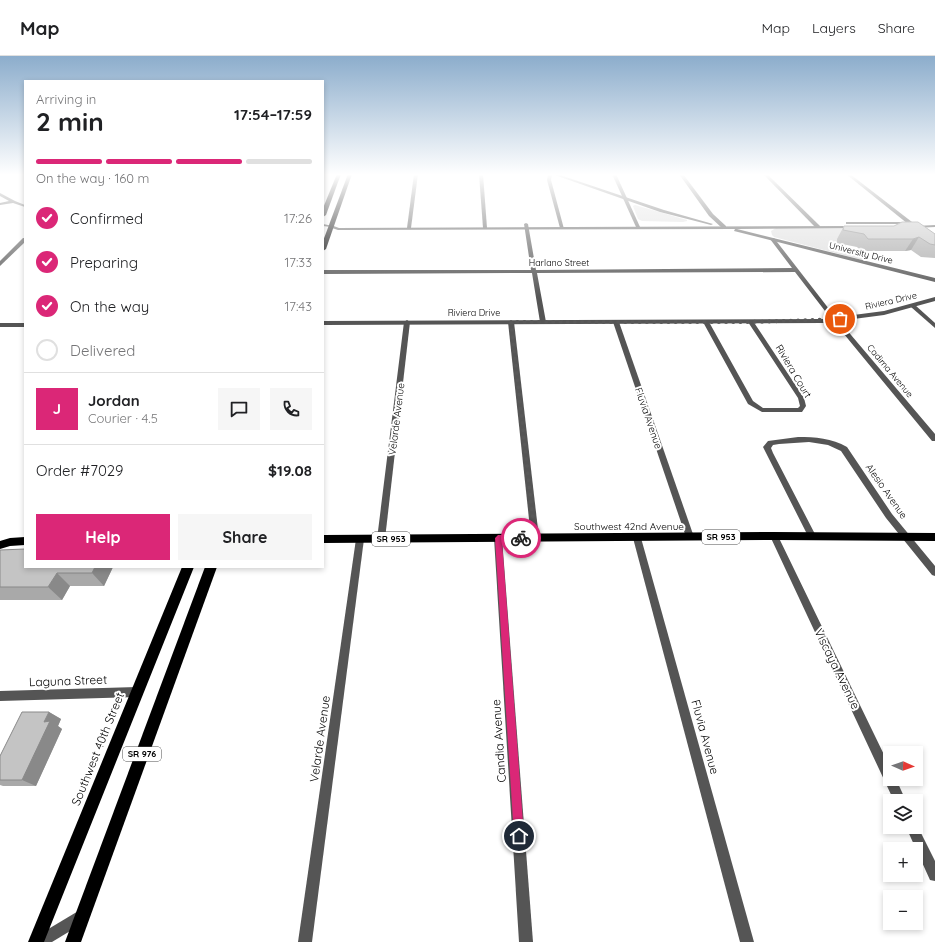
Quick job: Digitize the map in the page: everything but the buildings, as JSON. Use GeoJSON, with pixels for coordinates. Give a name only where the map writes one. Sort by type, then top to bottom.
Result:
{"type":"FeatureCollection","features":[{"type":"Feature","properties":{"kind":"main road"},"geometry":{"type":"LineString","coordinates":[[324,246],[335,215]]}},
{"type":"Feature","properties":{"kind":"main road"},"geometry":{"type":"LineString","coordinates":[[0,536],[5,543],[24,542]]}},
{"type":"Feature","properties":{"kind":"main road","name":"Southwest 42nd Avenue"},"geometry":{"type":"LineString","coordinates":[[324,539],[774,536],[935,538]]}},
{"type":"Feature","properties":{"kind":"main road","name":"Southwest 40th Street"},"geometry":{"type":"LineString","coordinates":[[36,942],[188,568]]}},
{"type":"Feature","properties":{"kind":"main road","name":"SR 976"},"geometry":{"type":"LineString","coordinates":[[73,942],[211,568]]}},
{"type":"Feature","properties":{"kind":"street"},"geometry":{"type":"LineString","coordinates":[[409,226],[410,215]]}},
{"type":"Feature","properties":{"kind":"street"},"geometry":{"type":"LineString","coordinates":[[484,215],[485,226]]}},
{"type":"Feature","properties":{"kind":"street"},"geometry":{"type":"LineString","coordinates":[[559,215],[562,226]]}},
{"type":"Feature","properties":{"kind":"street"},"geometry":{"type":"LineString","coordinates":[[633,215],[637,226]]}},
{"type":"Feature","properties":{"kind":"street","name":"University Drive"},"geometry":{"type":"LineString","coordinates":[[675,215],[935,280]]}},
{"type":"Feature","properties":{"kind":"street"},"geometry":{"type":"LineString","coordinates":[[711,215],[724,227]]}},
{"type":"Feature","properties":{"kind":"street"},"geometry":{"type":"LineString","coordinates":[[806,215],[816,225]]}},
{"type":"Feature","properties":{"kind":"street"},"geometry":{"type":"LineString","coordinates":[[900,215],[910,223]]}},
{"type":"Feature","properties":{"kind":"street"},"geometry":{"type":"LineString","coordinates":[[324,225],[338,229],[409,226],[772,227],[935,223]]}},
{"type":"Feature","properties":{"kind":"street"},"geometry":{"type":"LineString","coordinates":[[637,226],[708,224],[935,226]]}},
{"type":"Feature","properties":{"kind":"street"},"geometry":{"type":"LineString","coordinates":[[526,226],[543,322]]}},
{"type":"Feature","properties":{"kind":"street"},"geometry":{"type":"LineString","coordinates":[[772,227],[768,231],[772,239]]}},
{"type":"Feature","properties":{"kind":"street","name":"Cadima Avenue"},"geometry":{"type":"LineString","coordinates":[[772,239],[835,320],[935,439]]}},
{"type":"Feature","properties":{"kind":"street"},"geometry":{"type":"LineString","coordinates":[[0,264],[24,240]]}},
{"type":"Feature","properties":{"kind":"street","name":"Harlano Street"},"geometry":{"type":"LineString","coordinates":[[324,272],[795,270]]}},
{"type":"Feature","properties":{"kind":"street","name":"Riviera Drive"},"geometry":{"type":"LineString","coordinates":[[324,323],[751,322],[835,320],[884,313],[935,299]]}},
{"type":"Feature","properties":{"kind":"street"},"geometry":{"type":"LineString","coordinates":[[913,306],[935,326]]}},
{"type":"Feature","properties":{"kind":"street","name":"Velarde Avenue"},"geometry":{"type":"LineString","coordinates":[[381,539],[407,322]]}},
{"type":"Feature","properties":{"kind":"street"},"geometry":{"type":"LineString","coordinates":[[511,322],[535,538]]}},
{"type":"Feature","properties":{"kind":"street","name":"Fluvia Avenue"},"geometry":{"type":"LineString","coordinates":[[616,322],[690,537]]}},
{"type":"Feature","properties":{"kind":"street","name":"Riviera Court"},"geometry":{"type":"LineString","coordinates":[[706,322],[750,402],[762,410],[800,410],[803,406],[801,398],[751,322]]}},
{"type":"Feature","properties":{"kind":"street"},"geometry":{"type":"LineString","coordinates":[[0,325],[24,325]]}},
{"type":"Feature","properties":{"kind":"street","name":"Alesio Avenue"},"geometry":{"type":"LineString","coordinates":[[812,536],[768,453],[768,445],[776,442],[821,441],[835,443],[844,449],[889,516],[935,572]]}},
{"type":"Feature","properties":{"kind":"street","name":"Viscaya Avenue"},"geometry":{"type":"LineString","coordinates":[[774,536],[897,794]]}},
{"type":"Feature","properties":{"kind":"street","name":"Candia Avenue"},"geometry":{"type":"LineString","coordinates":[[498,538],[526,942]]}},
{"type":"Feature","properties":{"kind":"street","name":"Fluvia Avenue"},"geometry":{"type":"LineString","coordinates":[[637,538],[747,942]]}},
{"type":"Feature","properties":{"kind":"street","name":"Velarde Avenue"},"geometry":{"type":"LineString","coordinates":[[305,942],[360,539]]}},
{"type":"Feature","properties":{"kind":"street","name":"Laguna Street"},"geometry":{"type":"LineString","coordinates":[[0,696],[137,692]]}},
{"type":"Feature","properties":{"kind":"street"},"geometry":{"type":"LineString","coordinates":[[915,834],[935,875]]}},
{"type":"Feature","properties":{"kind":"street"},"geometry":{"type":"LineString","coordinates":[[40,942],[82,916]]}},
{"type":"Feature","properties":{"kind":"shaded area"},"geometry":{"type":"Polygon","coordinates":[[[637,215],[671,215],[687,221],[642,221],[638,219],[637,215]]]}},
{"type":"Feature","properties":{"kind":"shaded area"},"geometry":{"type":"Polygon","coordinates":[[[776,228],[843,228],[844,243],[846,246],[866,261],[774,237],[771,231],[776,228]]]}},
{"type":"Feature","properties":{"kind":"way so far"},"geometry":{"type":"LineString","coordinates":[[521,538],[535,538],[511,322],[751,322],[823,321],[840,319]]}},
{"type":"Feature","properties":{"kind":"route"},"geometry":{"type":"LineString","coordinates":[[519,836],[498,538],[521,538]]}}]}
